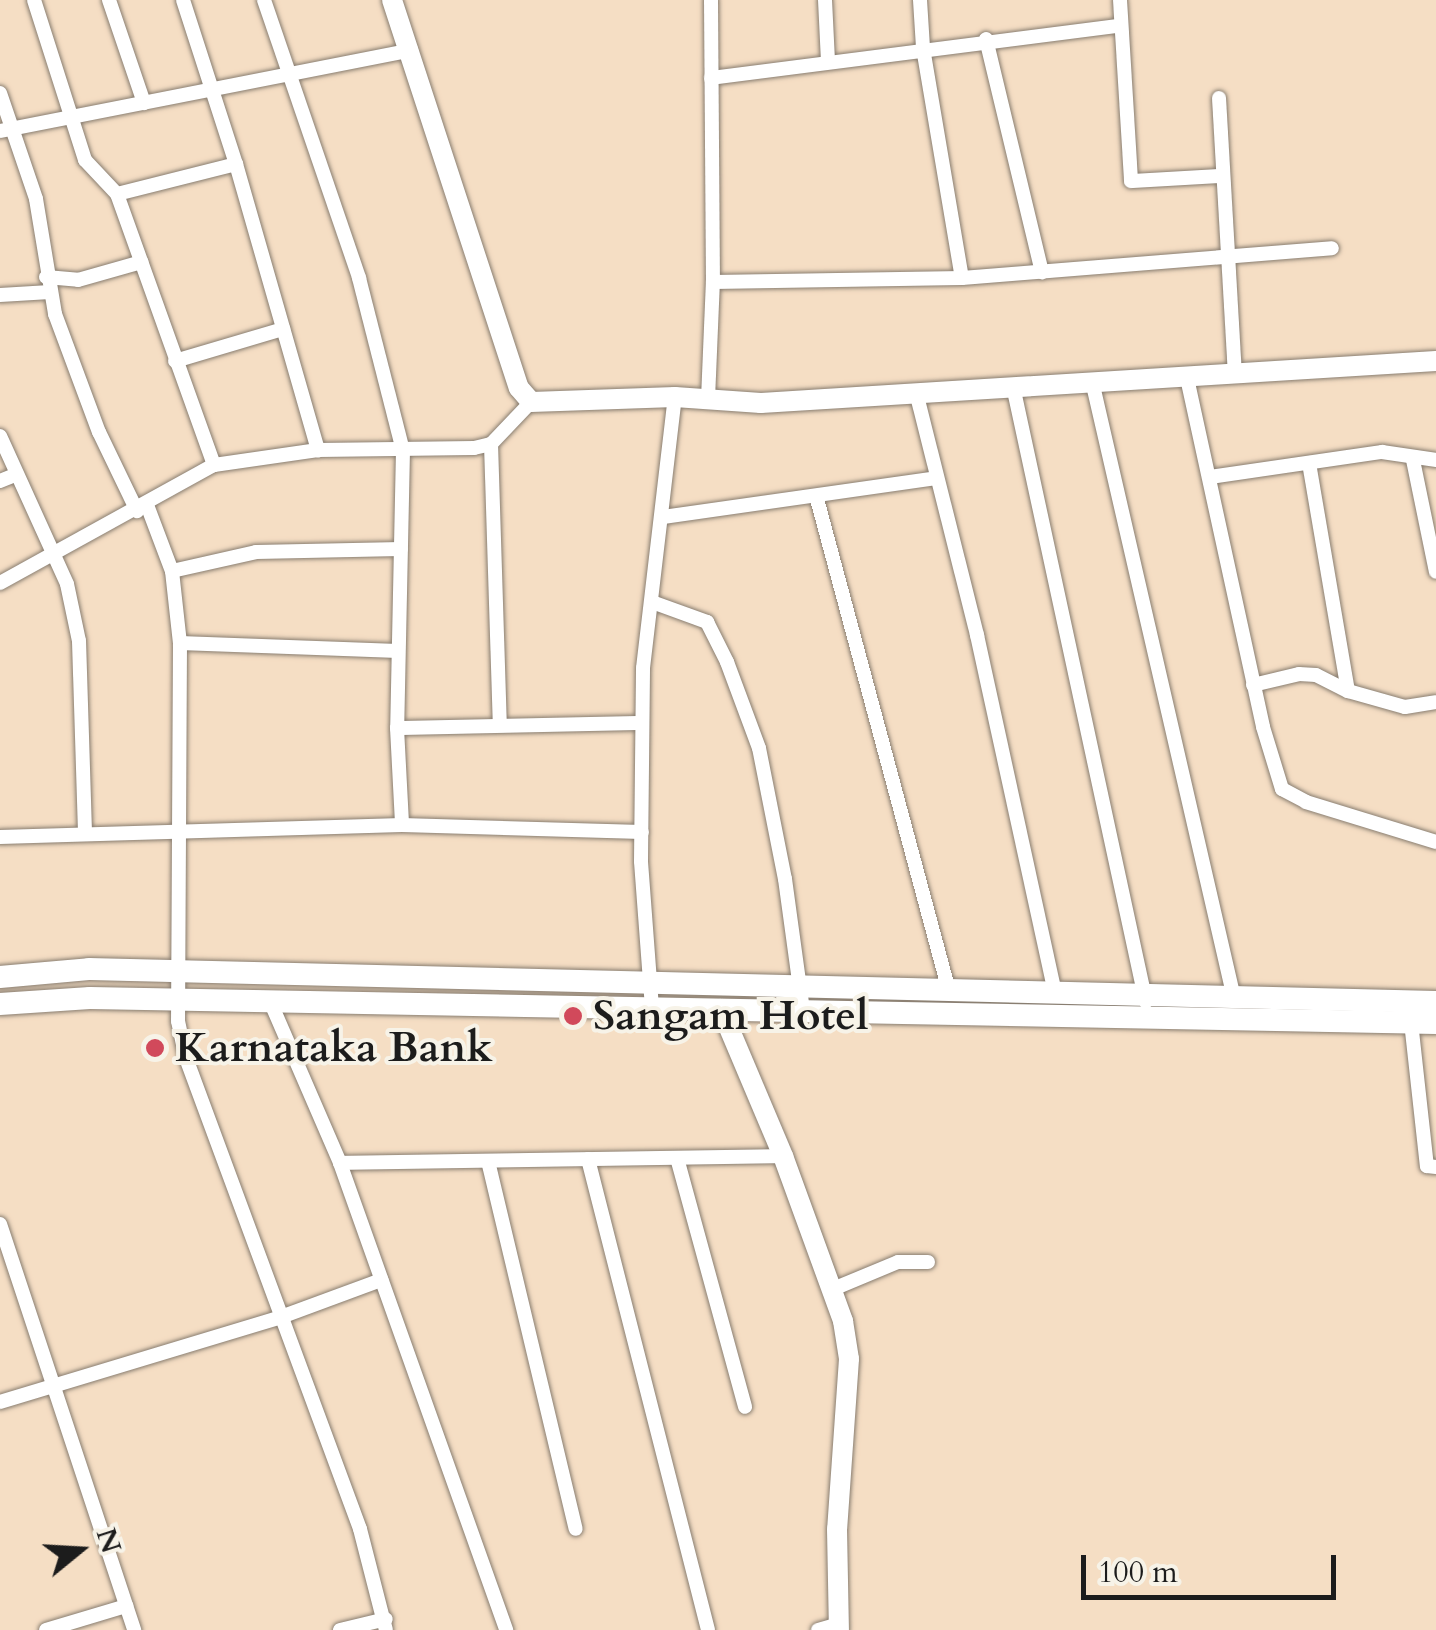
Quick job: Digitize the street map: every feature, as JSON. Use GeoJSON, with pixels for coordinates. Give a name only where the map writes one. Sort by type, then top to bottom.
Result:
{"type":"FeatureCollection","features":[{"type":"Feature","properties":{"kind":"main road"},"geometry":{"type":"LineString","coordinates":[[0,977],[58,970],[179,971],[1055,993],[1147,1006],[1234,998],[1436,1002]]}},
{"type":"Feature","properties":{"kind":"main road"},"geometry":{"type":"LineString","coordinates":[[0,1004],[40,998],[803,1011],[1147,1006],[1436,1023]]}},
{"type":"Feature","properties":{"kind":"street"},"geometry":{"type":"LineString","coordinates":[[34,0],[85,160],[118,194],[214,466]]}},
{"type":"Feature","properties":{"kind":"street"},"geometry":{"type":"LineString","coordinates":[[109,0],[144,102]]}},
{"type":"Feature","properties":{"kind":"street"},"geometry":{"type":"LineString","coordinates":[[182,0],[236,164],[318,450]]}},
{"type":"Feature","properties":{"kind":"street"},"geometry":{"type":"LineString","coordinates":[[264,0],[360,278],[403,450],[397,728],[402,825]]}},
{"type":"Feature","properties":{"kind":"street"},"geometry":{"type":"LineString","coordinates":[[392,0],[519,388],[531,402]]}},
{"type":"Feature","properties":{"kind":"street"},"geometry":{"type":"LineString","coordinates":[[708,399],[712,282],[711,0]]}},
{"type":"Feature","properties":{"kind":"street"},"geometry":{"type":"LineString","coordinates":[[824,0],[828,62]]}},
{"type":"Feature","properties":{"kind":"street"},"geometry":{"type":"LineString","coordinates":[[920,0],[923,48],[962,278]]}},
{"type":"Feature","properties":{"kind":"street"},"geometry":{"type":"LineString","coordinates":[[1120,0],[1131,181],[1220,176]]}},
{"type":"Feature","properties":{"kind":"street"},"geometry":{"type":"LineString","coordinates":[[711,78],[986,39],[1119,26]]}},
{"type":"Feature","properties":{"kind":"street"},"geometry":{"type":"LineString","coordinates":[[986,39],[1042,272]]}},
{"type":"Feature","properties":{"kind":"street"},"geometry":{"type":"LineString","coordinates":[[6,130],[411,50]]}},
{"type":"Feature","properties":{"kind":"street"},"geometry":{"type":"LineString","coordinates":[[0,93],[6,130],[36,200],[48,284],[99,432],[172,571],[180,642],[176,830],[178,1021],[186,1058],[360,1529],[386,1625],[340,1630]]}},
{"type":"Feature","properties":{"kind":"street"},"geometry":{"type":"LineString","coordinates":[[1218,98],[1235,374]]}},
{"type":"Feature","properties":{"kind":"street"},"geometry":{"type":"LineString","coordinates":[[118,194],[236,164]]}},
{"type":"Feature","properties":{"kind":"street"},"geometry":{"type":"LineString","coordinates":[[712,282],[962,278],[1226,260],[1332,248]]}},
{"type":"Feature","properties":{"kind":"street"},"geometry":{"type":"LineString","coordinates":[[0,295],[78,280],[141,262]]}},
{"type":"Feature","properties":{"kind":"street"},"geometry":{"type":"LineString","coordinates":[[175,361],[283,329]]}},
{"type":"Feature","properties":{"kind":"street"},"geometry":{"type":"LineString","coordinates":[[0,583],[214,466],[318,450],[491,444],[531,402],[676,397],[760,402],[1436,361]]}},
{"type":"Feature","properties":{"kind":"street"},"geometry":{"type":"LineString","coordinates":[[1186,378],[1254,684],[1282,790],[1306,802],[1436,842]]}},
{"type":"Feature","properties":{"kind":"street"},"geometry":{"type":"LineString","coordinates":[[1092,380],[1234,998]]}},
{"type":"Feature","properties":{"kind":"street"},"geometry":{"type":"LineString","coordinates":[[1013,386],[1147,1006]]}},
{"type":"Feature","properties":{"kind":"street"},"geometry":{"type":"LineString","coordinates":[[916,392],[977,635],[1055,993]]}},
{"type":"Feature","properties":{"kind":"street"},"geometry":{"type":"LineString","coordinates":[[652,1008],[642,832],[642,668],[676,397]]}},
{"type":"Feature","properties":{"kind":"street"},"geometry":{"type":"LineString","coordinates":[[0,436],[67,584],[79,642],[85,834]]}},
{"type":"Feature","properties":{"kind":"street"},"geometry":{"type":"LineString","coordinates":[[491,444],[500,723]]}},
{"type":"Feature","properties":{"kind":"street"},"geometry":{"type":"LineString","coordinates":[[1210,477],[1382,452],[1412,460],[1436,460]]}},
{"type":"Feature","properties":{"kind":"street"},"geometry":{"type":"LineString","coordinates":[[1412,460],[1436,572]]}},
{"type":"Feature","properties":{"kind":"street"},"geometry":{"type":"LineString","coordinates":[[1309,463],[1348,692]]}},
{"type":"Feature","properties":{"kind":"street"},"geometry":{"type":"LineString","coordinates":[[0,481],[17,474]]}},
{"type":"Feature","properties":{"kind":"street"},"geometry":{"type":"LineString","coordinates":[[663,517],[817,499],[936,478]]}},
{"type":"Feature","properties":{"kind":"street"},"geometry":{"type":"LineString","coordinates":[[817,499],[948,990]]}},
{"type":"Feature","properties":{"kind":"street"},"geometry":{"type":"LineString","coordinates":[[172,571],[256,552],[401,549]]}},
{"type":"Feature","properties":{"kind":"street"},"geometry":{"type":"LineString","coordinates":[[652,602],[706,622],[727,662],[759,748],[786,879],[803,1011]]}},
{"type":"Feature","properties":{"kind":"street"},"geometry":{"type":"LineString","coordinates":[[180,642],[398,650]]}},
{"type":"Feature","properties":{"kind":"street"},"geometry":{"type":"LineString","coordinates":[[1254,684],[1316,675],[1348,692],[1405,707],[1436,702]]}},
{"type":"Feature","properties":{"kind":"street"},"geometry":{"type":"LineString","coordinates":[[397,728],[642,723]]}},
{"type":"Feature","properties":{"kind":"street"},"geometry":{"type":"LineString","coordinates":[[0,837],[402,825],[642,832]]}},
{"type":"Feature","properties":{"kind":"street"},"geometry":{"type":"LineString","coordinates":[[270,1001],[340,1163],[506,1630]]}},
{"type":"Feature","properties":{"kind":"street"},"geometry":{"type":"LineString","coordinates":[[721,1010],[783,1156],[833,1289],[849,1358],[832,1628]]}},
{"type":"Feature","properties":{"kind":"street"},"geometry":{"type":"LineString","coordinates":[[1410,1022],[1426,1166],[1436,1167]]}},
{"type":"Feature","properties":{"kind":"street"},"geometry":{"type":"LineString","coordinates":[[340,1163],[783,1156]]}},
{"type":"Feature","properties":{"kind":"street"},"geometry":{"type":"LineString","coordinates":[[678,1158],[745,1407]]}},
{"type":"Feature","properties":{"kind":"street"},"geometry":{"type":"LineString","coordinates":[[588,1159],[708,1630]]}},
{"type":"Feature","properties":{"kind":"street"},"geometry":{"type":"LineString","coordinates":[[488,1161],[576,1529]]}},
{"type":"Feature","properties":{"kind":"street"},"geometry":{"type":"LineString","coordinates":[[0,1224],[134,1630]]}},
{"type":"Feature","properties":{"kind":"street"},"geometry":{"type":"LineString","coordinates":[[833,1289],[898,1262],[928,1262]]}},
{"type":"Feature","properties":{"kind":"street"},"geometry":{"type":"LineString","coordinates":[[0,1402],[281,1317],[381,1280]]}},
{"type":"Feature","properties":{"kind":"street"},"geometry":{"type":"LineString","coordinates":[[46,1630],[126,1606]]}},
{"type":"Feature","properties":{"kind":"place","name":"Sangam Hotel"},"geometry":{"type":"Point","coordinates":[573,1016]}},
{"type":"Feature","properties":{"kind":"place","name":"Karnataka Bank"},"geometry":{"type":"Point","coordinates":[155,1048]}}]}
